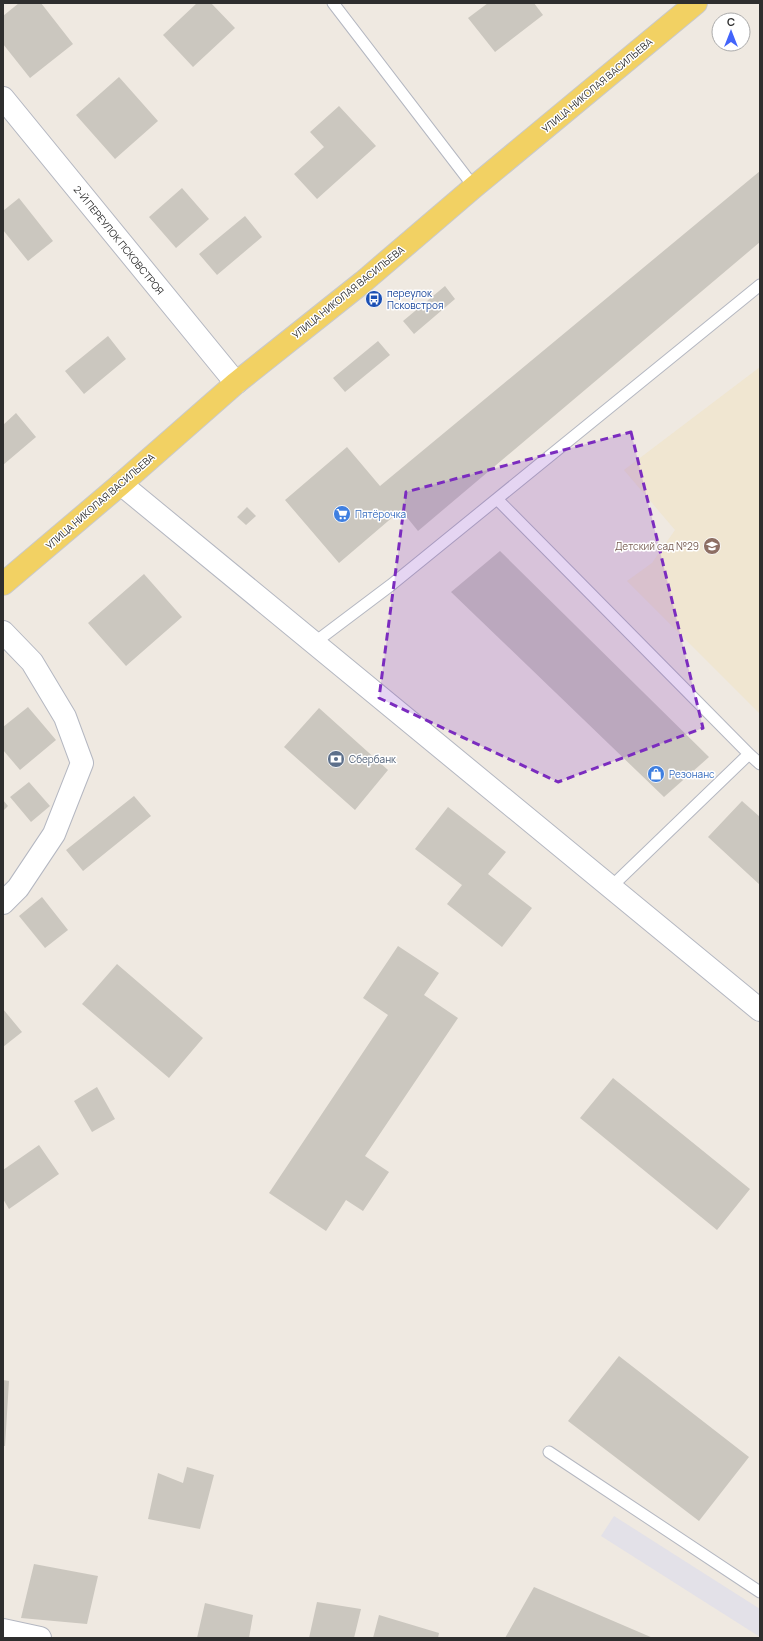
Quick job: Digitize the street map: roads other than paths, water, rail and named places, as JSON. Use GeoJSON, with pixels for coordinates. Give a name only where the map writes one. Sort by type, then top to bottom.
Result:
{"type":"FeatureCollection","features":[{"type":"Feature","properties":{"kind":"main road","name":"УЛИЦА НИКОЛАЯ ВАСИЛЬЕВА"},"geometry":{"type":"LineString","coordinates":[[3,584],[121,484],[236,383],[363,282],[474,187],[696,3]]}},
{"type":"Feature","properties":{"kind":"street","name":"2-Й ПЕРЕУЛОК ПСКОВСТРОЯ"},"geometry":{"type":"LineString","coordinates":[[3,98],[236,383]]}},
{"type":"Feature","properties":{"kind":"street"},"geometry":{"type":"LineString","coordinates":[[121,484],[760,1010]]}},
{"type":"Feature","properties":{"kind":"street"},"geometry":{"type":"LineString","coordinates":[[3,632],[32,662],[49,689],[65,717],[82,763],[54,834],[18,888],[3,903]]}},
{"type":"Feature","properties":{"kind":"street"},"geometry":{"type":"LineString","coordinates":[[3,1630],[40,1638]]}},
{"type":"Feature","properties":{"kind":"lane"},"geometry":{"type":"LineString","coordinates":[[333,3],[474,187]]}},
{"type":"Feature","properties":{"kind":"lane"},"geometry":{"type":"LineString","coordinates":[[314,642],[391,585],[760,285]]}},
{"type":"Feature","properties":{"kind":"lane"},"geometry":{"type":"LineString","coordinates":[[497,499],[748,754],[760,764]]}},
{"type":"Feature","properties":{"kind":"lane"},"geometry":{"type":"LineString","coordinates":[[611,887],[748,754]]}},
{"type":"Feature","properties":{"kind":"lane"},"geometry":{"type":"LineString","coordinates":[[549,1452],[760,1592]]}},
{"type":"Feature","properties":{"kind":"place","name":"переулок Псковстроя"},"geometry":{"type":"Point","coordinates":[374,299]}},
{"type":"Feature","properties":{"kind":"place","name":"Пятёрочка"},"geometry":{"type":"Point","coordinates":[342,514]}},
{"type":"Feature","properties":{"kind":"place","name":"Детский сад №29"},"geometry":{"type":"Point","coordinates":[712,546]}},
{"type":"Feature","properties":{"kind":"place","name":"Сбербанк"},"geometry":{"type":"Point","coordinates":[336,759]}},
{"type":"Feature","properties":{"kind":"place","name":"Резонанс"},"geometry":{"type":"Point","coordinates":[656,774]}}]}
